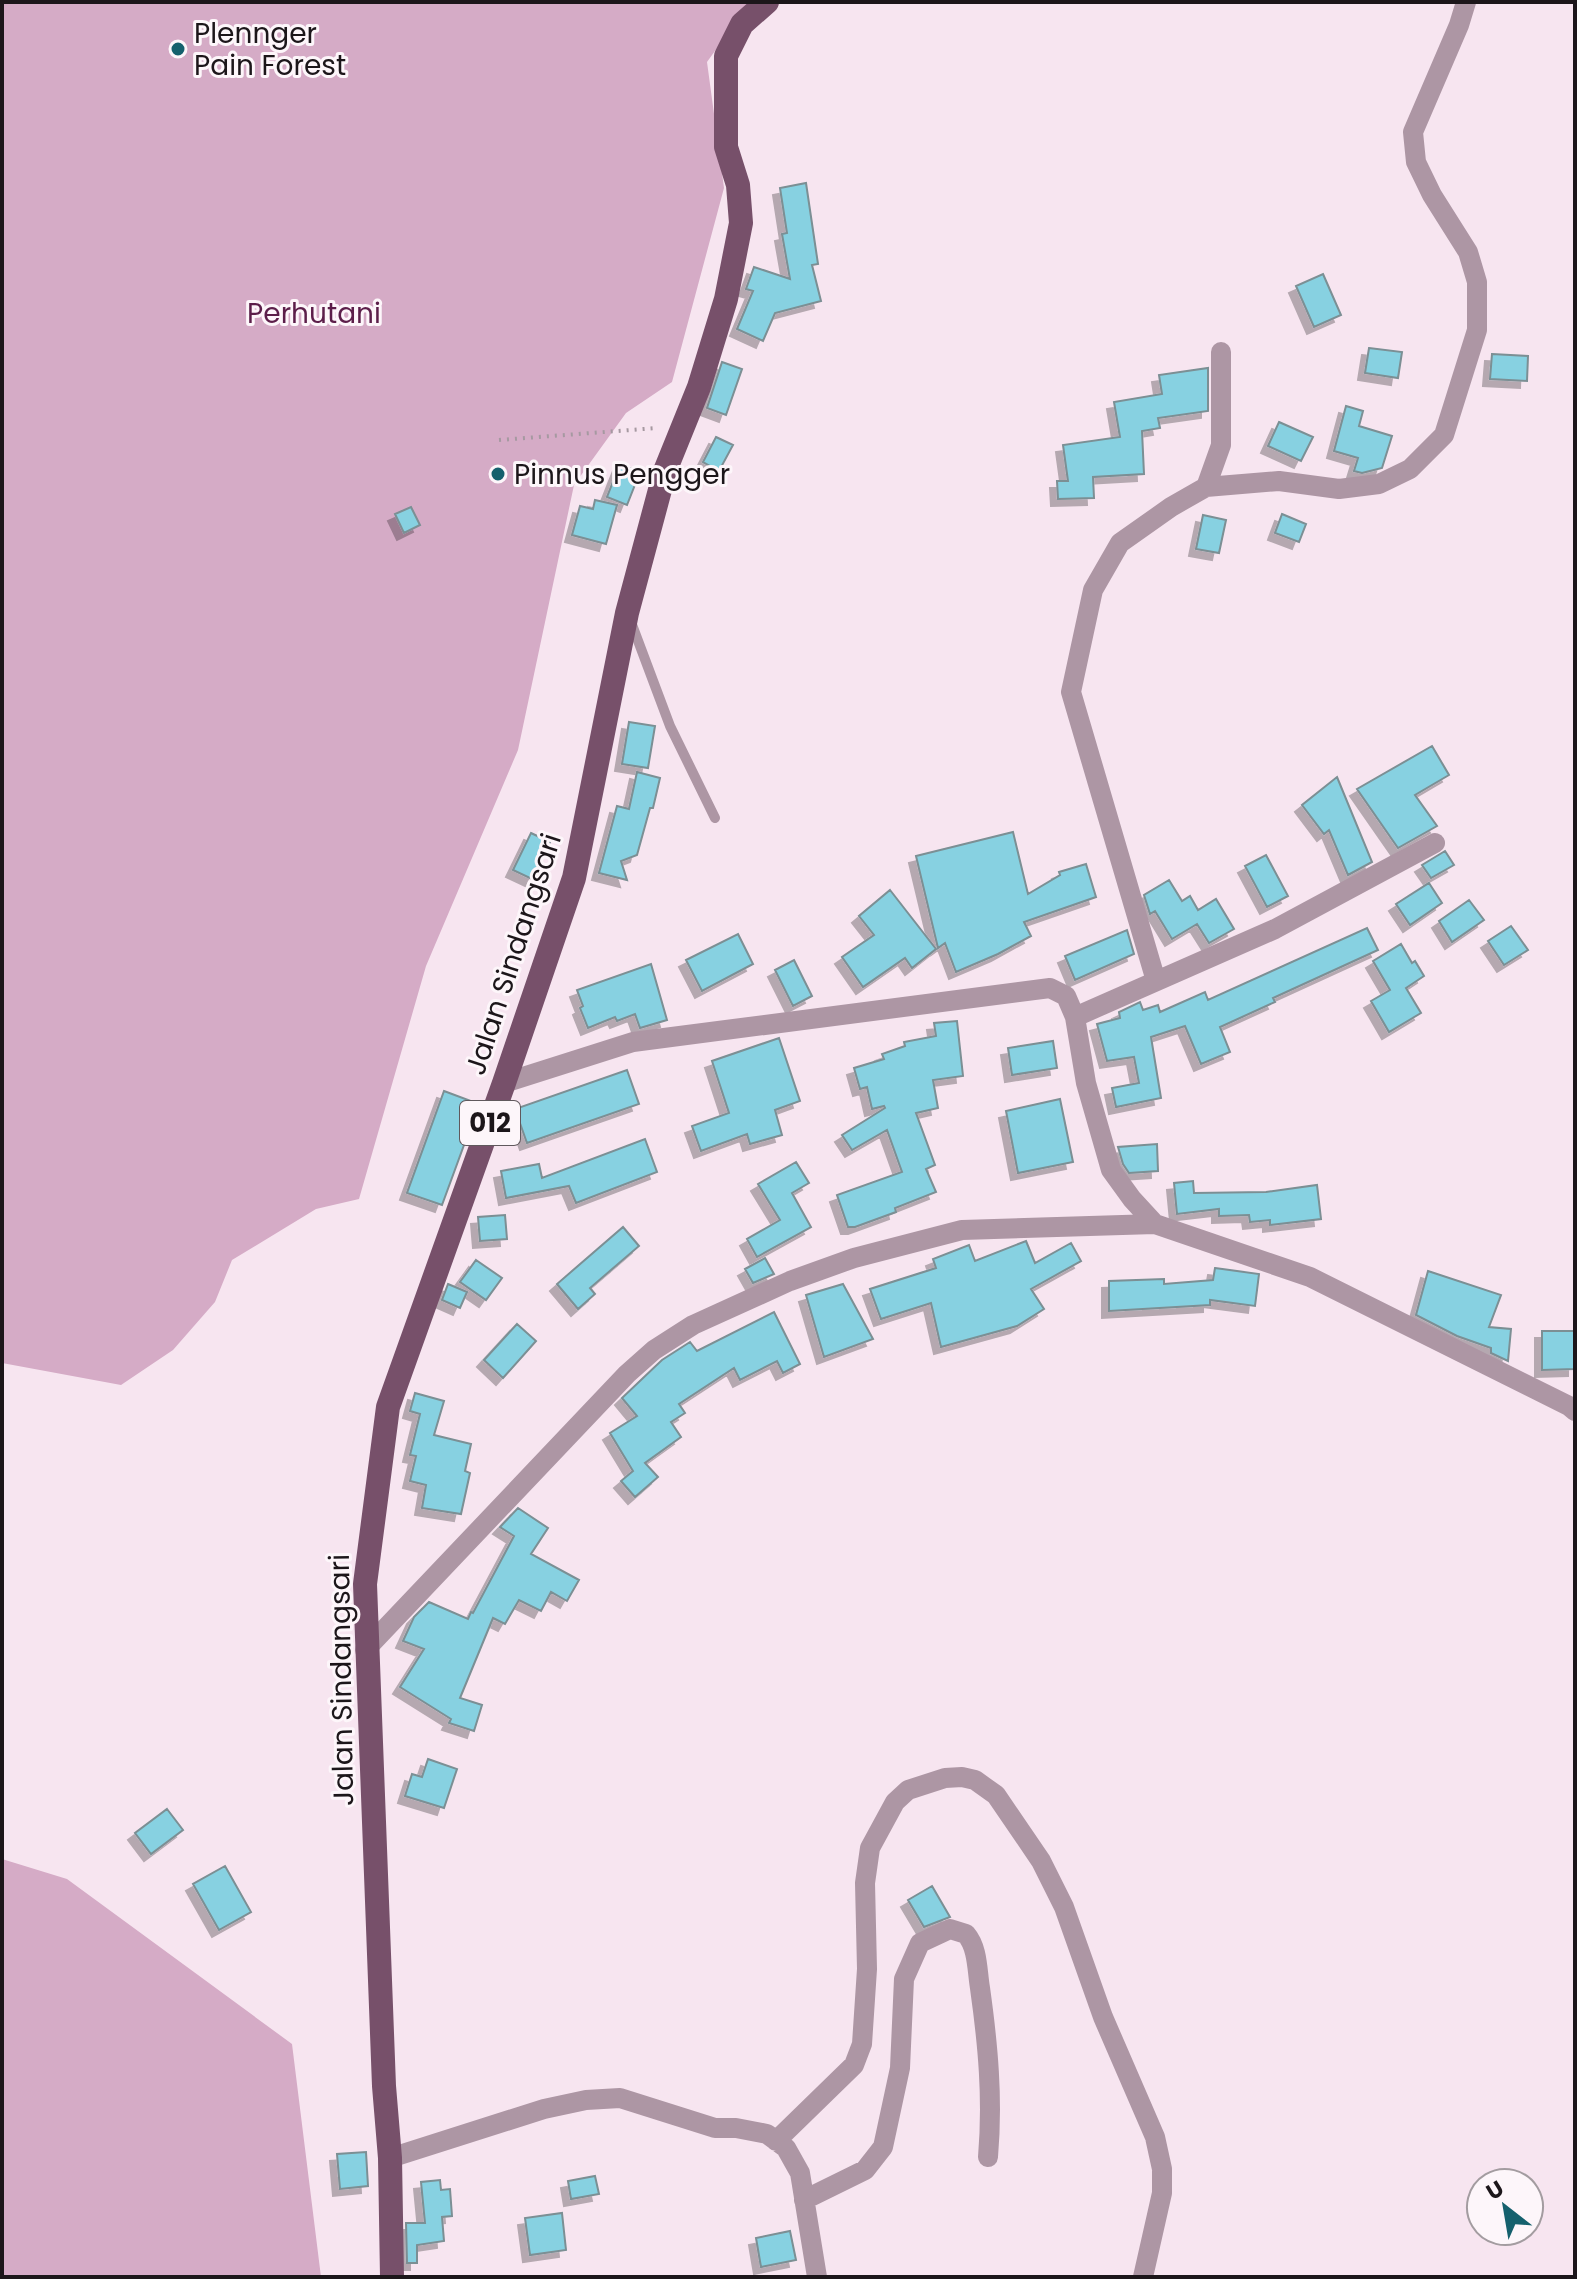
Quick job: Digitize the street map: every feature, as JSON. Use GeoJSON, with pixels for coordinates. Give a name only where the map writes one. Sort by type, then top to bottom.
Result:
{"type":"FeatureCollection","features":[{"type":"Feature","properties":{"kind":"main road","name":"Jalan Sindangsari"},"geometry":{"type":"LineString","coordinates":[[392,2277],[390,2158],[384,2086],[365,1650],[365,1584],[388,1407],[574,878],[627,613],[665,471],[699,387],[726,299],[741,223],[738,185],[726,147],[726,56],[742,24],[767,2]]}},
{"type":"Feature","properties":{"kind":"street"},"geometry":{"type":"LineString","coordinates":[[1156,981],[1071,692],[1093,590],[1120,543],[1206,487],[1279,481],[1339,489],[1379,484],[1410,469],[1444,435],[1477,330],[1477,282],[1468,252],[1432,195],[1416,162],[1413,132],[1466,2]]}},
{"type":"Feature","properties":{"kind":"street"},"geometry":{"type":"LineString","coordinates":[[1206,487],[1221,445],[1221,352]]}},
{"type":"Feature","properties":{"kind":"street"},"geometry":{"type":"LineString","coordinates":[[1075,1017],[1275,929],[1435,843]]}},
{"type":"Feature","properties":{"kind":"street"},"geometry":{"type":"LineString","coordinates":[[504,1083],[633,1042],[1050,988],[1066,996],[1075,1017],[1086,1083],[1111,1170],[1155,1224]]}},
{"type":"Feature","properties":{"kind":"street"},"geometry":{"type":"LineString","coordinates":[[365,1650],[627,1374],[654,1350],[693,1325],[790,1281],[854,1258],[962,1230],[1155,1224],[1310,1277],[1573,1407]]}},
{"type":"Feature","properties":{"kind":"street"},"geometry":{"type":"LineString","coordinates":[[776,2141],[854,2065],[858,2057],[862,2044],[867,1969],[867,1859],[885,1818],[902,1794],[923,1784],[954,1778],[975,1780],[996,1795],[1041,1861],[1064,1907],[1103,2017],[1155,2137],[1162,2169],[1162,2193],[1143,2277]]}},
{"type":"Feature","properties":{"kind":"street"},"geometry":{"type":"LineString","coordinates":[[804,2200],[865,2170],[883,2147],[900,2068],[904,1979],[920,1943],[950,1929],[966,1934],[975,1950],[988,2042],[992,2110],[988,2157]]}},
{"type":"Feature","properties":{"kind":"street"},"geometry":{"type":"LineString","coordinates":[[390,2158],[544,2109],[586,2100],[620,2098],[715,2128],[736,2128],[767,2134],[786,2148],[800,2173],[817,2277]]}},
{"type":"Feature","properties":{"kind":"lane"},"geometry":{"type":"LineString","coordinates":[[627,613],[670,726],[715,818]]}},
{"type":"Feature","properties":{"kind":"path"},"geometry":{"type":"LineString","coordinates":[[499,440],[683,425]]}},
{"type":"Feature","properties":{"kind":"green space","name":"Perhutani"},"geometry":{"type":"Polygon","coordinates":[[[2,2],[750,2],[707,62],[724,188],[672,382],[626,413],[574,485],[518,750],[426,966],[359,1199],[316,1209],[232,1260],[215,1302],[173,1350],[121,1385],[2,1363],[2,2]]]}},
{"type":"Feature","properties":{"kind":"green space"},"geometry":{"type":"Polygon","coordinates":[[[2,1859],[67,1879],[292,2044],[321,2277],[2,2277],[2,1859]]]}},
{"type":"Feature","properties":{"kind":"building"},"geometry":{"type":"Polygon","coordinates":[[[806,183],[818,264],[812,265],[821,301],[775,313],[763,341],[737,329],[753,291],[746,289],[754,267],[790,279],[782,234],[787,233],[780,188],[806,183]]]}},
{"type":"Feature","properties":{"kind":"building"},"geometry":{"type":"Polygon","coordinates":[[[1323,274],[1341,315],[1314,327],[1296,286],[1323,274]]]}},
{"type":"Feature","properties":{"kind":"building"},"geometry":{"type":"Polygon","coordinates":[[[1369,348],[1402,352],[1398,378],[1365,373],[1369,348]]]}},
{"type":"Feature","properties":{"kind":"building"},"geometry":{"type":"Polygon","coordinates":[[[1492,354],[1528,356],[1527,381],[1490,379],[1492,354]]]}},
{"type":"Feature","properties":{"kind":"building"},"geometry":{"type":"Polygon","coordinates":[[[722,362],[742,369],[726,415],[707,408],[722,362]]]}},
{"type":"Feature","properties":{"kind":"building"},"geometry":{"type":"Polygon","coordinates":[[[1208,368],[1208,411],[1158,418],[1160,428],[1142,431],[1144,474],[1093,477],[1094,498],[1058,499],[1057,481],[1068,481],[1063,445],[1120,437],[1114,402],[1162,394],[1159,375],[1208,368]]]}},
{"type":"Feature","properties":{"kind":"building"},"geometry":{"type":"Polygon","coordinates":[[[1346,406],[1363,411],[1359,426],[1392,436],[1382,468],[1362,473],[1354,471],[1358,458],[1334,451],[1346,406]]]}},
{"type":"Feature","properties":{"kind":"building"},"geometry":{"type":"Polygon","coordinates":[[[1279,422],[1313,437],[1301,461],[1268,446],[1279,422]]]}},
{"type":"Feature","properties":{"kind":"building"},"geometry":{"type":"Polygon","coordinates":[[[716,437],[733,445],[719,471],[703,462],[716,437]]]}},
{"type":"Feature","properties":{"kind":"building"},"geometry":{"type":"Polygon","coordinates":[[[620,464],[640,472],[627,505],[607,497],[620,464]]]}},
{"type":"Feature","properties":{"kind":"building"},"geometry":{"type":"Polygon","coordinates":[[[595,500],[617,505],[606,544],[572,535],[580,506],[593,509],[595,500]]]}},
{"type":"Feature","properties":{"kind":"building"},"geometry":{"type":"Polygon","coordinates":[[[411,507],[420,525],[404,533],[395,514],[411,507]]]}},
{"type":"Feature","properties":{"kind":"building"},"geometry":{"type":"Polygon","coordinates":[[[1282,514],[1306,524],[1299,542],[1275,533],[1282,514]]]}},
{"type":"Feature","properties":{"kind":"building"},"geometry":{"type":"Polygon","coordinates":[[[1203,515],[1226,520],[1219,553],[1196,549],[1203,515]]]}},
{"type":"Feature","properties":{"kind":"building"},"geometry":{"type":"Polygon","coordinates":[[[629,722],[655,726],[648,768],[622,764],[629,722]]]}},
{"type":"Feature","properties":{"kind":"building"},"geometry":{"type":"Polygon","coordinates":[[[1432,746],[1449,775],[1415,795],[1437,826],[1398,848],[1357,789],[1432,746]]]}},
{"type":"Feature","properties":{"kind":"building"},"geometry":{"type":"Polygon","coordinates":[[[637,772],[660,778],[637,855],[621,861],[627,880],[599,873],[617,806],[629,809],[637,772]]]}},
{"type":"Feature","properties":{"kind":"building"},"geometry":{"type":"Polygon","coordinates":[[[1337,777],[1372,862],[1348,875],[1329,830],[1324,834],[1302,805],[1337,777]]]}},
{"type":"Feature","properties":{"kind":"building"},"geometry":{"type":"Polygon","coordinates":[[[1013,832],[1028,894],[1060,875],[1059,872],[1086,864],[1096,897],[1024,922],[1031,936],[956,972],[945,943],[938,948],[916,856],[1013,832]]]}},
{"type":"Feature","properties":{"kind":"building"},"geometry":{"type":"Polygon","coordinates":[[[531,833],[550,842],[532,879],[513,870],[531,833]]]}},
{"type":"Feature","properties":{"kind":"building"},"geometry":{"type":"Polygon","coordinates":[[[1445,851],[1454,865],[1431,878],[1422,865],[1445,851]]]}},
{"type":"Feature","properties":{"kind":"building"},"geometry":{"type":"Polygon","coordinates":[[[1266,855],[1288,896],[1267,907],[1245,866],[1266,855]]]}},
{"type":"Feature","properties":{"kind":"building"},"geometry":{"type":"Polygon","coordinates":[[[1169,880],[1182,901],[1190,896],[1198,910],[1216,899],[1234,929],[1209,943],[1197,924],[1172,939],[1155,911],[1150,914],[1144,895],[1169,880]]]}},
{"type":"Feature","properties":{"kind":"building"},"geometry":{"type":"Polygon","coordinates":[[[1429,883],[1442,903],[1410,925],[1396,904],[1429,883]]]}},
{"type":"Feature","properties":{"kind":"building"},"geometry":{"type":"Polygon","coordinates":[[[890,890],[936,949],[912,968],[905,958],[863,987],[842,957],[874,935],[859,916],[890,890]]]}},
{"type":"Feature","properties":{"kind":"building"},"geometry":{"type":"Polygon","coordinates":[[[1469,900],[1484,920],[1452,942],[1439,921],[1469,900]]]}},
{"type":"Feature","properties":{"kind":"building"},"geometry":{"type":"Polygon","coordinates":[[[1511,926],[1528,950],[1504,965],[1488,941],[1511,926]]]}},
{"type":"Feature","properties":{"kind":"building"},"geometry":{"type":"Polygon","coordinates":[[[1367,928],[1378,950],[1273,998],[1275,1002],[1220,1027],[1230,1052],[1201,1064],[1185,1026],[1151,1037],[1161,1098],[1116,1107],[1112,1088],[1139,1083],[1134,1057],[1107,1061],[1097,1024],[1120,1018],[1119,1012],[1140,1002],[1143,1010],[1158,1005],[1160,1012],[1205,992],[1208,1000],[1367,928]]]}},
{"type":"Feature","properties":{"kind":"building"},"geometry":{"type":"Polygon","coordinates":[[[1127,930],[1134,954],[1075,980],[1065,956],[1127,930]]]}},
{"type":"Feature","properties":{"kind":"building"},"geometry":{"type":"Polygon","coordinates":[[[738,934],[753,964],[702,991],[686,960],[738,934]]]}},
{"type":"Feature","properties":{"kind":"building"},"geometry":{"type":"Polygon","coordinates":[[[1401,944],[1424,976],[1406,988],[1421,1013],[1389,1032],[1371,1001],[1390,990],[1373,961],[1401,944]]]}},
{"type":"Feature","properties":{"kind":"building"},"geometry":{"type":"Polygon","coordinates":[[[794,960],[812,996],[793,1006],[775,970],[794,960]]]}},
{"type":"Feature","properties":{"kind":"building"},"geometry":{"type":"Polygon","coordinates":[[[651,964],[667,1020],[640,1028],[635,1014],[617,1021],[615,1017],[588,1028],[577,990],[651,964]]]}},
{"type":"Feature","properties":{"kind":"building"},"geometry":{"type":"Polygon","coordinates":[[[957,1021],[963,1076],[933,1080],[938,1108],[916,1113],[935,1165],[926,1169],[936,1192],[895,1208],[896,1212],[848,1227],[837,1195],[902,1172],[887,1130],[852,1150],[842,1135],[885,1108],[872,1109],[867,1087],[860,1089],[854,1068],[884,1059],[882,1054],[905,1046],[904,1042],[936,1036],[934,1023],[957,1021]]]}},
{"type":"Feature","properties":{"kind":"building"},"geometry":{"type":"Polygon","coordinates":[[[779,1038],[800,1101],[775,1110],[782,1135],[750,1144],[747,1134],[701,1151],[692,1126],[729,1113],[712,1061],[779,1038]]]}},
{"type":"Feature","properties":{"kind":"building"},"geometry":{"type":"Polygon","coordinates":[[[1053,1041],[1057,1068],[1012,1075],[1008,1048],[1053,1041]]]}},
{"type":"Feature","properties":{"kind":"building"},"geometry":{"type":"Polygon","coordinates":[[[627,1070],[639,1104],[527,1143],[515,1109],[627,1070]]]}},
{"type":"Feature","properties":{"kind":"building"},"geometry":{"type":"Polygon","coordinates":[[[444,1091],[479,1104],[442,1205],[407,1193],[444,1091]]]}},
{"type":"Feature","properties":{"kind":"building"},"geometry":{"type":"Polygon","coordinates":[[[1060,1099],[1073,1162],[1018,1173],[1006,1111],[1060,1099]]]}},
{"type":"Feature","properties":{"kind":"building"},"geometry":{"type":"Polygon","coordinates":[[[645,1139],[657,1172],[576,1203],[569,1186],[506,1198],[501,1171],[539,1164],[542,1178],[645,1139]]]}},
{"type":"Feature","properties":{"kind":"building"},"geometry":{"type":"Polygon","coordinates":[[[1157,1144],[1158,1171],[1129,1173],[1118,1147],[1157,1144]]]}},
{"type":"Feature","properties":{"kind":"building"},"geometry":{"type":"Polygon","coordinates":[[[796,1162],[809,1183],[792,1193],[811,1227],[757,1257],[747,1239],[780,1220],[758,1184],[796,1162]]]}},
{"type":"Feature","properties":{"kind":"building"},"geometry":{"type":"Polygon","coordinates":[[[1193,1181],[1194,1193],[1266,1192],[1317,1185],[1321,1219],[1270,1225],[1270,1220],[1250,1222],[1249,1215],[1219,1216],[1219,1209],[1177,1214],[1174,1183],[1193,1181]]]}},
{"type":"Feature","properties":{"kind":"building"},"geometry":{"type":"Polygon","coordinates":[[[505,1215],[507,1239],[480,1241],[478,1217],[505,1215]]]}},
{"type":"Feature","properties":{"kind":"building"},"geometry":{"type":"Polygon","coordinates":[[[623,1227],[639,1246],[590,1288],[595,1294],[578,1309],[557,1284],[623,1227]]]}},
{"type":"Feature","properties":{"kind":"building"},"geometry":{"type":"Polygon","coordinates":[[[1026,1241],[1035,1263],[1071,1243],[1081,1261],[1031,1289],[1044,1309],[1017,1326],[941,1347],[931,1303],[881,1319],[870,1289],[936,1268],[933,1259],[969,1245],[975,1261],[1026,1241]]]}},
{"type":"Feature","properties":{"kind":"building"},"geometry":{"type":"Polygon","coordinates":[[[765,1258],[774,1274],[753,1283],[745,1269],[765,1258]]]}},
{"type":"Feature","properties":{"kind":"building"},"geometry":{"type":"Polygon","coordinates":[[[476,1260],[502,1278],[486,1300],[460,1282],[476,1260]]]}},
{"type":"Feature","properties":{"kind":"building"},"geometry":{"type":"Polygon","coordinates":[[[1215,1268],[1259,1274],[1255,1306],[1210,1300],[1210,1305],[1109,1311],[1109,1281],[1164,1279],[1164,1284],[1213,1280],[1215,1268]]]}},
{"type":"Feature","properties":{"kind":"building"},"geometry":{"type":"Polygon","coordinates":[[[1428,1271],[1501,1295],[1489,1327],[1511,1329],[1508,1361],[1491,1353],[1491,1348],[1457,1336],[1416,1315],[1428,1271]]]}},
{"type":"Feature","properties":{"kind":"building"},"geometry":{"type":"Polygon","coordinates":[[[448,1284],[467,1292],[460,1308],[442,1300],[448,1284]]]}},
{"type":"Feature","properties":{"kind":"building"},"geometry":{"type":"Polygon","coordinates":[[[843,1284],[873,1339],[824,1357],[806,1295],[843,1284]]]}},
{"type":"Feature","properties":{"kind":"building"},"geometry":{"type":"Polygon","coordinates":[[[774,1312],[800,1364],[783,1373],[777,1361],[740,1380],[734,1368],[679,1404],[685,1413],[671,1422],[681,1437],[645,1463],[658,1477],[635,1497],[621,1481],[633,1471],[610,1433],[637,1416],[622,1398],[662,1360],[690,1342],[697,1351],[774,1312]]]}},
{"type":"Feature","properties":{"kind":"building"},"geometry":{"type":"Polygon","coordinates":[[[517,1324],[536,1341],[503,1378],[484,1360],[517,1324]]]}},
{"type":"Feature","properties":{"kind":"building"},"geometry":{"type":"Polygon","coordinates":[[[1542,1331],[1575,1331],[1575,1369],[1542,1370],[1542,1331]]]}},
{"type":"Feature","properties":{"kind":"building"},"geometry":{"type":"Polygon","coordinates":[[[415,1393],[444,1401],[434,1435],[471,1444],[465,1471],[470,1473],[461,1514],[422,1508],[426,1485],[410,1481],[416,1456],[410,1455],[420,1414],[410,1411],[415,1393]]]}},
{"type":"Feature","properties":{"kind":"building"},"geometry":{"type":"Polygon","coordinates":[[[518,1508],[548,1528],[531,1554],[579,1580],[567,1601],[551,1592],[541,1611],[519,1600],[505,1624],[493,1618],[460,1698],[482,1705],[474,1731],[449,1723],[451,1719],[400,1687],[424,1649],[403,1641],[414,1617],[429,1602],[468,1619],[514,1536],[500,1527],[518,1508]]]}},
{"type":"Feature","properties":{"kind":"building"},"geometry":{"type":"Polygon","coordinates":[[[428,1759],[457,1769],[444,1808],[405,1796],[412,1774],[422,1777],[428,1759]]]}},
{"type":"Feature","properties":{"kind":"building"},"geometry":{"type":"Polygon","coordinates":[[[167,1809],[183,1830],[151,1854],[135,1833],[167,1809]]]}},
{"type":"Feature","properties":{"kind":"building"},"geometry":{"type":"Polygon","coordinates":[[[225,1866],[251,1912],[219,1930],[193,1884],[225,1866]]]}},
{"type":"Feature","properties":{"kind":"building"},"geometry":{"type":"Polygon","coordinates":[[[932,1886],[950,1917],[924,1927],[908,1900],[932,1886]]]}},
{"type":"Feature","properties":{"kind":"building"},"geometry":{"type":"Polygon","coordinates":[[[366,2152],[368,2186],[340,2189],[337,2154],[366,2152]]]}},
{"type":"Feature","properties":{"kind":"building"},"geometry":{"type":"Polygon","coordinates":[[[595,2176],[599,2194],[571,2199],[568,2181],[595,2176]]]}},
{"type":"Feature","properties":{"kind":"building"},"geometry":{"type":"Polygon","coordinates":[[[440,2180],[441,2190],[450,2189],[452,2216],[442,2217],[444,2241],[417,2245],[417,2263],[407,2263],[406,2223],[425,2223],[421,2182],[440,2180]]]}},
{"type":"Feature","properties":{"kind":"building"},"geometry":{"type":"Polygon","coordinates":[[[562,2213],[566,2250],[530,2255],[525,2218],[562,2213]]]}},
{"type":"Feature","properties":{"kind":"building"},"geometry":{"type":"Polygon","coordinates":[[[790,2231],[796,2260],[761,2267],[756,2238],[790,2231]]]}},
{"type":"Feature","properties":{"kind":"place","name":"Plennger Pain Forest"},"geometry":{"type":"Point","coordinates":[178,49]}},
{"type":"Feature","properties":{"kind":"place","name":"Pinnus Pengger"},"geometry":{"type":"Point","coordinates":[498,474]}}]}
